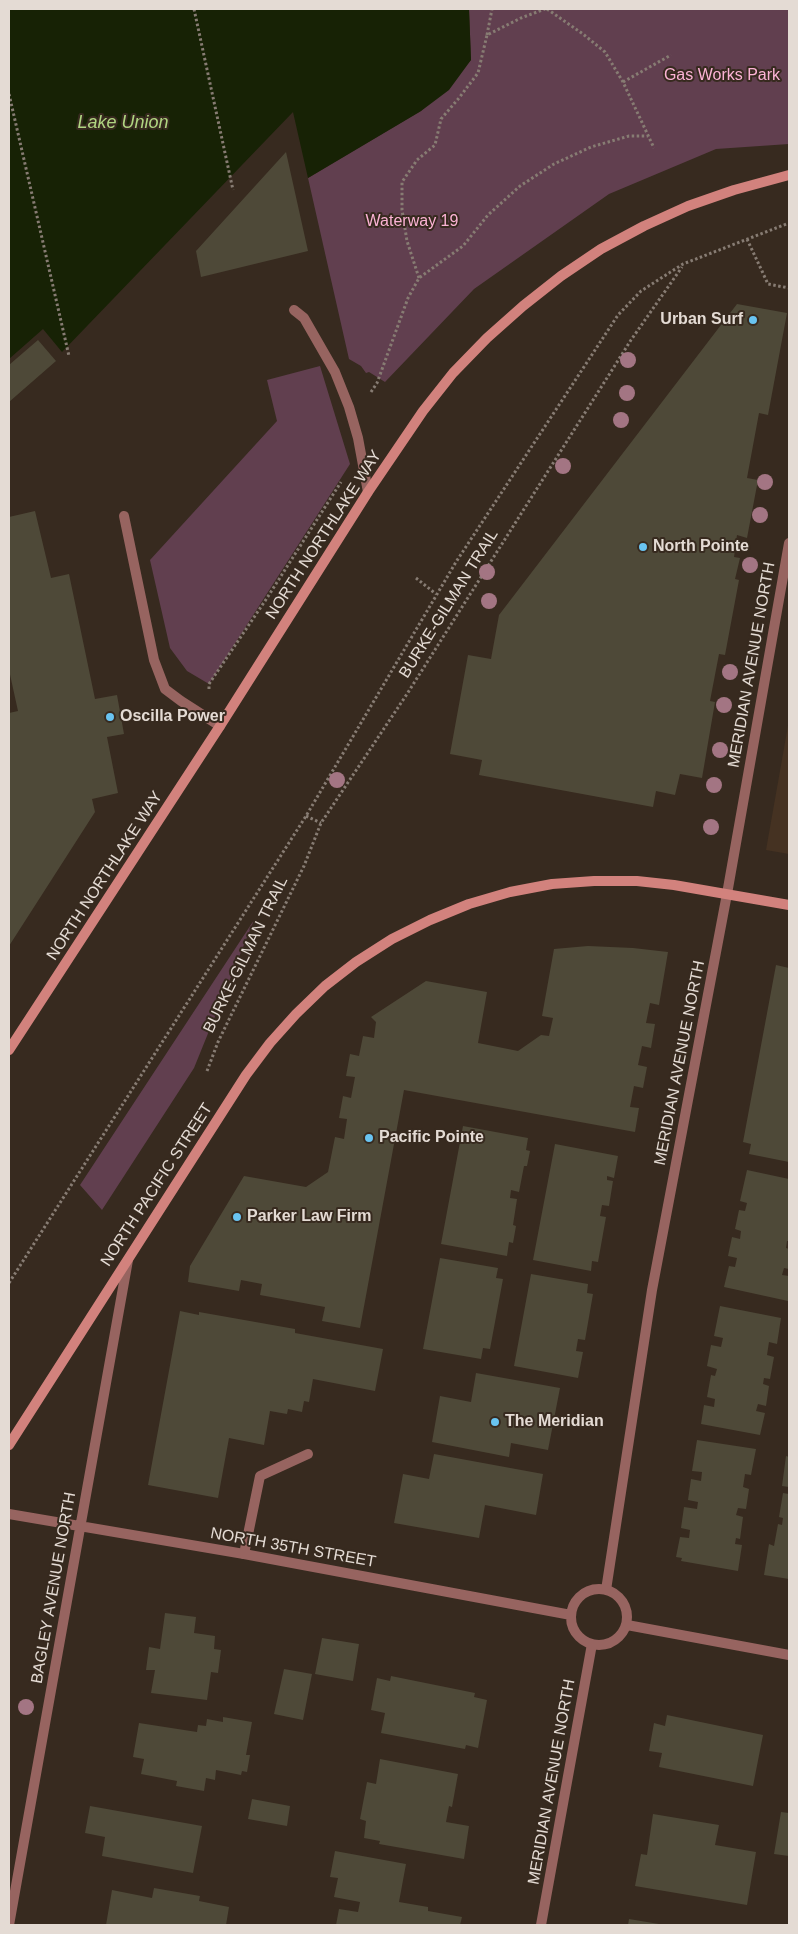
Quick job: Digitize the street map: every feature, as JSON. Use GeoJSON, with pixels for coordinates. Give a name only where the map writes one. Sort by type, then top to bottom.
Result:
{"type":"FeatureCollection","features":[{"type":"Feature","properties":{"kind":"street","name":"NORTH NORTHLAKE WAY"},"geometry":{"type":"LineString","coordinates":[[9,1050],[220,726],[368,492],[423,410],[453,373],[487,338],[523,306],[561,276],[618,240],[688,206],[734,190],[789,175]]}},
{"type":"Feature","properties":{"kind":"street"},"geometry":{"type":"LineString","coordinates":[[294,310],[304,318],[339,381],[358,438],[368,492]]}},
{"type":"Feature","properties":{"kind":"street"},"geometry":{"type":"LineString","coordinates":[[124,516],[154,660],[165,689],[220,726]]}},
{"type":"Feature","properties":{"kind":"street","name":"MERIDIAN AVENUE NORTH"},"geometry":{"type":"LineString","coordinates":[[606,1590],[652,1290],[727,894],[789,543]]}},
{"type":"Feature","properties":{"kind":"street","name":"NORTH PACIFIC STREET"},"geometry":{"type":"LineString","coordinates":[[9,1445],[246,1076],[270,1043],[311,1000],[356,962],[392,939],[430,920],[469,904],[510,892],[552,884],[594,881],[646,882],[789,905]]}},
{"type":"Feature","properties":{"kind":"street","name":"BAGLEY AVENUE NORTH"},"geometry":{"type":"LineString","coordinates":[[9,1925],[129,1256]]}},
{"type":"Feature","properties":{"kind":"street"},"geometry":{"type":"LineString","coordinates":[[244,1554],[260,1476],[308,1454]]}},
{"type":"Feature","properties":{"kind":"street","name":"NORTH 35TH STREET"},"geometry":{"type":"LineString","coordinates":[[9,1514],[244,1554],[571,1615]]}},
{"type":"Feature","properties":{"kind":"street"},"geometry":{"type":"LineString","coordinates":[[593,1589],[606,1590],[620,1597],[628,1615],[627,1625],[623,1634],[616,1640],[608,1644],[592,1644],[582,1639],[576,1632],[572,1625],[571,1615],[577,1599],[584,1593],[593,1589]]}},
{"type":"Feature","properties":{"kind":"street"},"geometry":{"type":"LineString","coordinates":[[627,1625],[789,1655]]}},
{"type":"Feature","properties":{"kind":"street","name":"MERIDIAN AVENUE NORTH"},"geometry":{"type":"LineString","coordinates":[[542,1925],[592,1644]]}},
{"type":"Feature","properties":{"kind":"path"},"geometry":{"type":"LineString","coordinates":[[194,9],[233,190]]}},
{"type":"Feature","properties":{"kind":"path"},"geometry":{"type":"LineString","coordinates":[[419,278],[407,241],[402,210],[402,182],[417,160],[435,145],[441,119],[478,72],[492,9]]}},
{"type":"Feature","properties":{"kind":"path"},"geometry":{"type":"LineString","coordinates":[[487,35],[521,18],[546,9],[583,34],[605,52],[623,82],[654,148]]}},
{"type":"Feature","properties":{"kind":"path"},"geometry":{"type":"LineString","coordinates":[[623,82],[671,55]]}},
{"type":"Feature","properties":{"kind":"path"},"geometry":{"type":"LineString","coordinates":[[9,94],[69,356]]}},
{"type":"Feature","properties":{"kind":"path"},"geometry":{"type":"LineString","coordinates":[[370,394],[377,383],[408,298],[419,278],[463,246],[488,215],[520,186],[554,164],[591,147],[629,136],[648,136]]}},
{"type":"Feature","properties":{"kind":"path"},"geometry":{"type":"LineString","coordinates":[[9,1283],[306,816],[436,594],[618,315],[641,291],[683,264],[789,223]]}},
{"type":"Feature","properties":{"kind":"path"},"geometry":{"type":"LineString","coordinates":[[747,239],[768,284],[789,288]]}},
{"type":"Feature","properties":{"kind":"path","name":"BURKE-GILMAN TRAIL"},"geometry":{"type":"LineString","coordinates":[[207,1071],[218,1042],[304,866],[321,823],[407,694],[631,340],[683,264]]}},
{"type":"Feature","properties":{"kind":"path"},"geometry":{"type":"LineString","coordinates":[[209,690],[209,684],[267,598],[341,482]]}},
{"type":"Feature","properties":{"kind":"path"},"geometry":{"type":"LineString","coordinates":[[416,578],[436,594]]}},
{"type":"Feature","properties":{"kind":"path"},"geometry":{"type":"LineString","coordinates":[[306,816],[321,823]]}},
{"type":"Feature","properties":{"kind":"shaded area"},"geometry":{"type":"Polygon","coordinates":[[[789,720],[789,854],[766,850],[789,720]]]}},
{"type":"Feature","properties":{"kind":"green space","name":"Waterway 19"},"geometry":{"type":"Polygon","coordinates":[[[469,9],[789,9],[789,144],[716,149],[609,194],[474,289],[385,382],[369,372],[366,373],[361,366],[349,359],[308,178],[421,111],[471,60],[469,9]]]}},
{"type":"Feature","properties":{"kind":"green space"},"geometry":{"type":"Polygon","coordinates":[[[320,366],[350,464],[209,684],[187,671],[170,648],[150,560],[277,421],[267,380],[320,366]]]}},
{"type":"Feature","properties":{"kind":"green space"},"geometry":{"type":"Polygon","coordinates":[[[254,920],[194,1068],[102,1210],[80,1185],[254,920]]]}},
{"type":"Feature","properties":{"kind":"water","name":"Lake Union"},"geometry":{"type":"Polygon","coordinates":[[[9,9],[469,9],[471,60],[449,90],[421,111],[308,178],[293,112],[62,352],[43,329],[9,359],[9,9]]]}},
{"type":"Feature","properties":{"kind":"building"},"geometry":{"type":"Polygon","coordinates":[[[286,152],[308,251],[201,277],[196,251],[286,152]]]}},
{"type":"Feature","properties":{"kind":"building","name":"North Pointe"},"geometry":{"type":"Polygon","coordinates":[[[737,304],[787,313],[768,415],[759,413],[747,478],[758,480],[747,538],[737,535],[734,557],[740,558],[735,579],[739,580],[725,655],[719,654],[710,701],[715,702],[702,778],[680,774],[675,795],[656,791],[653,807],[479,775],[482,760],[450,754],[468,655],[491,659],[499,615],[737,304]]]}},
{"type":"Feature","properties":{"kind":"building"},"geometry":{"type":"Polygon","coordinates":[[[38,340],[56,361],[9,402],[9,365],[38,340]]]}},
{"type":"Feature","properties":{"kind":"building"},"geometry":{"type":"Polygon","coordinates":[[[35,511],[51,578],[69,574],[95,699],[117,695],[124,734],[107,737],[118,793],[92,799],[95,812],[9,946],[9,713],[18,711],[9,670],[9,517],[35,511]]]}},
{"type":"Feature","properties":{"kind":"building","name":"Pacific Pointe"},"geometry":{"type":"Polygon","coordinates":[[[588,946],[668,952],[659,1005],[650,1003],[646,1023],[655,1024],[651,1048],[642,1046],[638,1065],[647,1067],[643,1088],[634,1086],[630,1107],[639,1108],[635,1132],[404,1090],[360,1328],[322,1321],[325,1307],[260,1295],[262,1284],[241,1280],[239,1291],[188,1282],[190,1266],[244,1176],[306,1187],[328,1172],[335,1137],[344,1139],[347,1119],[339,1118],[343,1096],[351,1098],[355,1077],[346,1076],[350,1054],[359,1056],[363,1036],[374,1038],[376,1022],[371,1017],[426,981],[487,992],[478,1043],[518,1051],[541,1035],[549,1036],[553,1018],[542,1016],[554,949],[588,946]]]}},
{"type":"Feature","properties":{"kind":"building"},"geometry":{"type":"Polygon","coordinates":[[[776,965],[789,968],[789,1162],[749,1154],[751,1144],[743,1142],[776,965]]]}},
{"type":"Feature","properties":{"kind":"building"},"geometry":{"type":"Polygon","coordinates":[[[463,1126],[528,1138],[526,1150],[530,1151],[527,1166],[524,1166],[519,1192],[511,1190],[510,1198],[517,1199],[513,1225],[516,1226],[513,1243],[509,1242],[507,1256],[441,1244],[463,1126]]]}},
{"type":"Feature","properties":{"kind":"building"},"geometry":{"type":"Polygon","coordinates":[[[555,1144],[618,1156],[614,1178],[607,1176],[607,1180],[613,1181],[609,1206],[602,1205],[600,1216],[606,1217],[598,1262],[592,1261],[591,1271],[533,1260],[555,1144]]]}},
{"type":"Feature","properties":{"kind":"building"},"geometry":{"type":"Polygon","coordinates":[[[747,1170],[789,1179],[789,1241],[787,1241],[786,1248],[789,1249],[789,1269],[784,1268],[782,1275],[789,1276],[788,1301],[724,1287],[729,1266],[735,1267],[737,1258],[728,1256],[732,1237],[740,1239],[741,1231],[735,1229],[739,1210],[745,1211],[747,1203],[740,1201],[747,1170]]]}},
{"type":"Feature","properties":{"kind":"building"},"geometry":{"type":"Polygon","coordinates":[[[440,1258],[498,1268],[496,1278],[503,1279],[490,1349],[483,1348],[481,1359],[423,1349],[440,1258]]]}},
{"type":"Feature","properties":{"kind":"building"},"geometry":{"type":"Polygon","coordinates":[[[531,1274],[588,1284],[587,1293],[593,1294],[585,1340],[578,1339],[576,1351],[583,1352],[578,1378],[514,1366],[531,1274]]]}},
{"type":"Feature","properties":{"kind":"building"},"geometry":{"type":"Polygon","coordinates":[[[720,1306],[781,1318],[777,1344],[769,1342],[767,1355],[774,1357],[770,1379],[764,1378],[763,1384],[769,1386],[766,1406],[758,1404],[756,1411],[765,1413],[760,1435],[701,1424],[704,1405],[714,1407],[715,1399],[707,1397],[711,1375],[715,1376],[717,1369],[707,1366],[711,1345],[721,1347],[723,1338],[714,1336],[720,1306]]]}},
{"type":"Feature","properties":{"kind":"building"},"geometry":{"type":"Polygon","coordinates":[[[180,1311],[199,1315],[199,1312],[295,1329],[295,1333],[383,1349],[375,1391],[313,1379],[309,1402],[304,1401],[302,1412],[288,1409],[287,1414],[270,1411],[264,1445],[229,1438],[218,1498],[148,1485],[180,1311]]]}},
{"type":"Feature","properties":{"kind":"building","name":"The Meridian"},"geometry":{"type":"Polygon","coordinates":[[[476,1373],[560,1388],[548,1450],[511,1443],[509,1457],[432,1442],[440,1396],[471,1402],[476,1373]]]}},
{"type":"Feature","properties":{"kind":"building"},"geometry":{"type":"Polygon","coordinates":[[[697,1440],[756,1449],[751,1475],[745,1474],[743,1487],[749,1489],[746,1509],[738,1508],[736,1515],[743,1517],[740,1539],[736,1538],[735,1544],[742,1545],[738,1571],[681,1561],[682,1558],[676,1557],[680,1537],[689,1538],[690,1530],[681,1528],[684,1507],[697,1509],[698,1502],[688,1500],[691,1479],[701,1481],[702,1472],[692,1471],[697,1440]]]}},
{"type":"Feature","properties":{"kind":"building"},"geometry":{"type":"Polygon","coordinates":[[[434,1454],[543,1474],[536,1515],[485,1505],[479,1538],[394,1523],[403,1474],[429,1479],[434,1454]]]}},
{"type":"Feature","properties":{"kind":"building"},"geometry":{"type":"Polygon","coordinates":[[[786,1456],[789,1457],[789,1487],[782,1486],[786,1456]]]}},
{"type":"Feature","properties":{"kind":"building"},"geometry":{"type":"Polygon","coordinates":[[[783,1493],[789,1494],[789,1579],[764,1575],[769,1544],[774,1546],[778,1524],[782,1525],[783,1518],[779,1517],[783,1493]]]}},
{"type":"Feature","properties":{"kind":"building"},"geometry":{"type":"Polygon","coordinates":[[[165,1613],[196,1617],[194,1633],[215,1636],[214,1649],[221,1650],[218,1673],[211,1672],[207,1700],[151,1693],[155,1670],[146,1670],[149,1647],[160,1649],[165,1613]]]}},
{"type":"Feature","properties":{"kind":"building"},"geometry":{"type":"Polygon","coordinates":[[[322,1638],[359,1644],[353,1681],[315,1674],[322,1638]]]}},
{"type":"Feature","properties":{"kind":"building"},"geometry":{"type":"Polygon","coordinates":[[[284,1669],[312,1674],[303,1720],[274,1714],[284,1669]]]}},
{"type":"Feature","properties":{"kind":"building"},"geometry":{"type":"Polygon","coordinates":[[[391,1676],[475,1693],[474,1697],[487,1700],[478,1748],[466,1745],[465,1749],[381,1733],[385,1713],[371,1710],[377,1678],[390,1681],[391,1676]]]}},
{"type":"Feature","properties":{"kind":"building"},"geometry":{"type":"Polygon","coordinates":[[[667,1715],[763,1735],[753,1786],[659,1767],[662,1753],[649,1751],[654,1723],[665,1726],[667,1715]]]}},
{"type":"Feature","properties":{"kind":"building"},"geometry":{"type":"Polygon","coordinates":[[[223,1717],[252,1722],[246,1755],[250,1755],[247,1772],[242,1771],[241,1775],[216,1770],[215,1780],[206,1778],[204,1791],[176,1786],[177,1781],[141,1774],[144,1759],[133,1757],[139,1723],[197,1732],[198,1725],[206,1726],[207,1719],[223,1722],[223,1717]]]}},
{"type":"Feature","properties":{"kind":"building"},"geometry":{"type":"Polygon","coordinates":[[[380,1759],[458,1774],[452,1807],[449,1806],[446,1822],[469,1826],[464,1859],[379,1844],[380,1841],[364,1838],[366,1821],[360,1819],[367,1782],[376,1784],[380,1759]]]}},
{"type":"Feature","properties":{"kind":"building"},"geometry":{"type":"Polygon","coordinates":[[[252,1799],[290,1806],[287,1826],[248,1819],[252,1799]]]}},
{"type":"Feature","properties":{"kind":"building"},"geometry":{"type":"Polygon","coordinates":[[[90,1806],[202,1826],[193,1873],[102,1856],[105,1837],[85,1833],[90,1806]]]}},
{"type":"Feature","properties":{"kind":"building"},"geometry":{"type":"Polygon","coordinates":[[[781,1812],[789,1813],[789,1856],[774,1854],[781,1812]]]}},
{"type":"Feature","properties":{"kind":"building"},"geometry":{"type":"Polygon","coordinates":[[[653,1814],[719,1825],[715,1845],[756,1852],[747,1905],[635,1886],[641,1854],[647,1855],[653,1814]]]}},
{"type":"Feature","properties":{"kind":"building"},"geometry":{"type":"Polygon","coordinates":[[[335,1851],[406,1864],[399,1902],[428,1907],[428,1911],[462,1917],[460,1925],[336,1925],[339,1909],[358,1912],[360,1902],[334,1897],[338,1878],[330,1877],[335,1851]]]}},
{"type":"Feature","properties":{"kind":"building"},"geometry":{"type":"Polygon","coordinates":[[[154,1888],[200,1896],[199,1901],[229,1907],[226,1925],[106,1925],[112,1890],[152,1898],[154,1888]]]}},
{"type":"Feature","properties":{"kind":"building"},"geometry":{"type":"Polygon","coordinates":[[[629,1919],[659,1924],[659,1925],[628,1925],[629,1919]]]}},
{"type":"Feature","properties":{"kind":"place","name":"Urban Surf"},"geometry":{"type":"Point","coordinates":[753,320]}},
{"type":"Feature","properties":{"kind":"place","name":"North Pointe"},"geometry":{"type":"Point","coordinates":[643,547]}},
{"type":"Feature","properties":{"kind":"place","name":"Oscilla Power"},"geometry":{"type":"Point","coordinates":[110,717]}},
{"type":"Feature","properties":{"kind":"place","name":"Pacific Pointe"},"geometry":{"type":"Point","coordinates":[369,1138]}},
{"type":"Feature","properties":{"kind":"place","name":"Parker Law Firm"},"geometry":{"type":"Point","coordinates":[237,1217]}},
{"type":"Feature","properties":{"kind":"place","name":"The Meridian"},"geometry":{"type":"Point","coordinates":[495,1422]}},
{"type":"Feature","properties":{"kind":"park label","name":"Gas Works Park"},"geometry":{"type":"Point","coordinates":[722,76]}}]}
